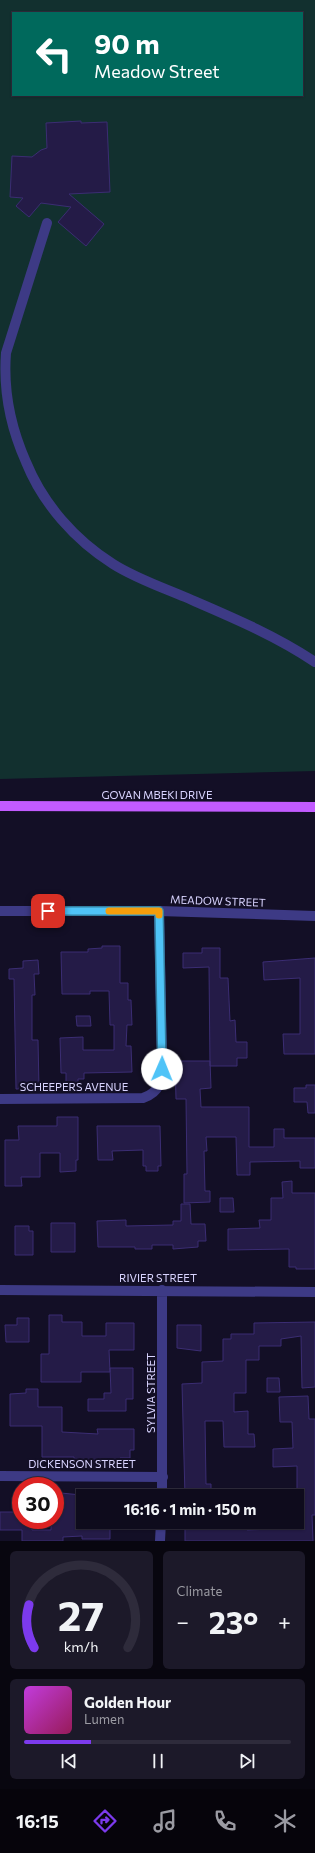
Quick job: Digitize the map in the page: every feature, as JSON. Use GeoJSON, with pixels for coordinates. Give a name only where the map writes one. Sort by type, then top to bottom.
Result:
{"type":"FeatureCollection","features":[{"type":"Feature","properties":{"kind":"main road","name":"GOVAN MBEKI DRIVE"},"geometry":{"type":"LineString","coordinates":[[0,806],[315,807]]}},
{"type":"Feature","properties":{"kind":"street"},"geometry":{"type":"LineString","coordinates":[[47,223],[6,353],[4,373],[11,423],[32,476],[42,495],[76,535],[112,564],[132,575],[212,608],[283,643],[315,662]]}},
{"type":"Feature","properties":{"kind":"street","name":"MEADOW STREET"},"geometry":{"type":"LineString","coordinates":[[0,911],[159,911],[315,916]]}},
{"type":"Feature","properties":{"kind":"street","name":"SCHEEPERS AVENUE"},"geometry":{"type":"LineString","coordinates":[[0,1099],[143,1098],[152,1095],[157,1090],[161,1078],[162,1060],[159,911]]}},
{"type":"Feature","properties":{"kind":"street","name":"RIVIER STREET"},"geometry":{"type":"LineString","coordinates":[[0,1290],[315,1292]]}},
{"type":"Feature","properties":{"kind":"street","name":"SYLVIA STREET"},"geometry":{"type":"LineString","coordinates":[[162,1290],[162,1489]]}},
{"type":"Feature","properties":{"kind":"street","name":"DICKENSON STREET"},"geometry":{"type":"LineString","coordinates":[[0,1476],[163,1477]]}},
{"type":"Feature","properties":{"kind":"street"},"geometry":{"type":"LineString","coordinates":[[160,1541],[161,1529]]}},
{"type":"Feature","properties":{"kind":"green space"},"geometry":{"type":"Polygon","coordinates":[[[0,0],[315,0],[315,771],[0,779],[0,0]]]}},
{"type":"Feature","properties":{"kind":"building"},"geometry":{"type":"Polygon","coordinates":[[[81,121],[81,123],[107,122],[110,192],[69,194],[104,224],[86,246],[58,222],[71,207],[41,203],[29,217],[16,206],[23,198],[10,197],[12,156],[32,157],[41,150],[47,148],[46,123],[81,121]]]}},
{"type":"Feature","properties":{"kind":"building"},"geometry":{"type":"Polygon","coordinates":[[[102,946],[120,946],[120,983],[128,983],[128,1000],[131,1000],[132,1025],[127,1025],[126,1046],[131,1046],[132,1072],[84,1073],[84,1079],[78,1079],[78,1089],[66,1089],[66,1073],[61,1073],[60,1038],[83,1037],[83,1050],[114,1050],[114,1025],[110,1025],[109,991],[90,991],[90,994],[62,994],[61,952],[88,952],[88,949],[102,948],[102,946]]]}},
{"type":"Feature","properties":{"kind":"building"},"geometry":{"type":"Polygon","coordinates":[[[202,948],[220,948],[220,978],[228,978],[230,1021],[235,1020],[236,1042],[247,1042],[247,1058],[237,1058],[237,1066],[210,1066],[209,967],[183,968],[183,953],[202,953],[202,948]]]}},
{"type":"Feature","properties":{"kind":"building"},"geometry":{"type":"Polygon","coordinates":[[[315,958],[315,1054],[284,1054],[283,1034],[300,1034],[300,978],[264,980],[263,962],[315,958]]]}},
{"type":"Feature","properties":{"kind":"building"},"geometry":{"type":"Polygon","coordinates":[[[38,960],[39,974],[34,974],[35,995],[32,995],[32,1040],[38,1040],[39,1088],[16,1089],[14,979],[9,979],[9,969],[23,968],[23,961],[38,960]]]}},
{"type":"Feature","properties":{"kind":"building"},"geometry":{"type":"Polygon","coordinates":[[[76,1016],[90,1016],[91,1026],[77,1026],[76,1016]]]}},
{"type":"Feature","properties":{"kind":"building"},"geometry":{"type":"Polygon","coordinates":[[[175,1061],[210,1061],[211,1088],[200,1089],[201,1107],[249,1107],[249,1147],[274,1147],[274,1129],[284,1129],[284,1138],[315,1138],[315,1168],[300,1168],[300,1161],[250,1162],[250,1175],[237,1175],[236,1137],[206,1137],[207,1151],[204,1151],[205,1191],[210,1191],[210,1202],[184,1203],[184,1174],[187,1174],[186,1099],[176,1099],[175,1061]]]}},
{"type":"Feature","properties":{"kind":"building"},"geometry":{"type":"Polygon","coordinates":[[[306,1085],[315,1085],[315,1113],[308,1113],[307,1102],[294,1102],[294,1088],[306,1088],[306,1085]]]}},
{"type":"Feature","properties":{"kind":"building"},"geometry":{"type":"Polygon","coordinates":[[[57,1117],[78,1117],[78,1160],[76,1160],[76,1171],[60,1172],[60,1153],[40,1153],[40,1177],[21,1177],[22,1186],[5,1186],[5,1140],[19,1140],[18,1126],[57,1126],[57,1117]]]}},
{"type":"Feature","properties":{"kind":"building"},"geometry":{"type":"Polygon","coordinates":[[[97,1126],[160,1126],[161,1166],[158,1166],[158,1171],[146,1171],[146,1166],[143,1166],[143,1150],[112,1151],[113,1160],[98,1160],[97,1126]]]}},
{"type":"Feature","properties":{"kind":"building"},"geometry":{"type":"Polygon","coordinates":[[[292,1181],[292,1193],[315,1193],[315,1269],[296,1269],[296,1267],[289,1267],[289,1249],[228,1250],[228,1229],[260,1228],[259,1220],[271,1220],[271,1198],[283,1198],[282,1182],[292,1181]]]}},
{"type":"Feature","properties":{"kind":"building"},"geometry":{"type":"Polygon","coordinates":[[[220,1198],[233,1198],[234,1212],[220,1212],[220,1198]]]}},
{"type":"Feature","properties":{"kind":"building"},"geometry":{"type":"Polygon","coordinates":[[[181,1204],[190,1204],[191,1224],[205,1224],[206,1241],[198,1241],[198,1247],[173,1249],[173,1245],[152,1245],[152,1249],[135,1249],[135,1247],[98,1247],[97,1221],[126,1220],[126,1226],[173,1225],[173,1221],[181,1221],[181,1204]]]}},
{"type":"Feature","properties":{"kind":"building"},"geometry":{"type":"Polygon","coordinates":[[[51,1223],[75,1223],[75,1252],[51,1252],[51,1223]]]}},
{"type":"Feature","properties":{"kind":"building"},"geometry":{"type":"Polygon","coordinates":[[[15,1226],[29,1226],[29,1231],[33,1231],[33,1255],[15,1255],[15,1226]]]}},
{"type":"Feature","properties":{"kind":"building"},"geometry":{"type":"Polygon","coordinates":[[[49,1315],[62,1315],[62,1322],[82,1322],[82,1336],[106,1336],[106,1323],[134,1323],[134,1350],[109,1350],[110,1372],[81,1372],[81,1382],[41,1382],[41,1354],[49,1354],[49,1315]]]}},
{"type":"Feature","properties":{"kind":"building"},"geometry":{"type":"Polygon","coordinates":[[[17,1318],[29,1318],[29,1342],[6,1342],[5,1325],[17,1325],[17,1318]]]}},
{"type":"Feature","properties":{"kind":"building"},"geometry":{"type":"Polygon","coordinates":[[[315,1322],[315,1387],[302,1388],[301,1336],[281,1339],[281,1346],[259,1346],[259,1360],[246,1360],[246,1393],[234,1393],[234,1412],[248,1411],[248,1434],[254,1434],[255,1447],[224,1447],[223,1421],[205,1421],[206,1484],[211,1484],[211,1489],[185,1489],[182,1384],[202,1383],[202,1362],[223,1361],[223,1339],[231,1339],[231,1334],[254,1334],[254,1323],[315,1322]]]}},
{"type":"Feature","properties":{"kind":"building"},"geometry":{"type":"Polygon","coordinates":[[[177,1325],[201,1325],[201,1351],[177,1348],[177,1325]]]}},
{"type":"Feature","properties":{"kind":"building"},"geometry":{"type":"Polygon","coordinates":[[[110,1368],[133,1368],[133,1399],[126,1399],[126,1411],[88,1411],[88,1399],[104,1399],[104,1393],[111,1393],[110,1368]]]}},
{"type":"Feature","properties":{"kind":"building"},"geometry":{"type":"Polygon","coordinates":[[[267,1378],[279,1378],[280,1392],[267,1392],[267,1378]]]}},
{"type":"Feature","properties":{"kind":"building"},"geometry":{"type":"Polygon","coordinates":[[[26,1389],[38,1389],[38,1407],[62,1407],[62,1432],[98,1434],[97,1429],[134,1429],[134,1450],[130,1450],[130,1458],[120,1458],[120,1466],[87,1467],[87,1461],[74,1461],[74,1457],[42,1457],[42,1426],[10,1426],[10,1394],[26,1393],[26,1389]]]}},
{"type":"Feature","properties":{"kind":"building"},"geometry":{"type":"Polygon","coordinates":[[[308,1396],[309,1419],[315,1419],[315,1515],[312,1515],[313,1541],[185,1541],[185,1529],[304,1529],[304,1489],[297,1489],[297,1466],[273,1467],[273,1449],[293,1448],[292,1422],[280,1422],[279,1397],[308,1396]]]}},
{"type":"Feature","properties":{"kind":"building"},"geometry":{"type":"Polygon","coordinates":[[[64,1493],[76,1494],[76,1529],[110,1529],[110,1539],[82,1539],[82,1536],[63,1537],[63,1541],[22,1541],[22,1530],[0,1530],[0,1512],[12,1512],[12,1529],[64,1529],[64,1493]]]}},
{"type":"Feature","properties":{"kind":"slow traffic"},"geometry":{"type":"LineString","coordinates":[[109,911],[159,911],[159,915]]}},
{"type":"Feature","properties":{"kind":"route"},"geometry":{"type":"LineString","coordinates":[[48,911],[159,911],[162,1069]]}}]}
